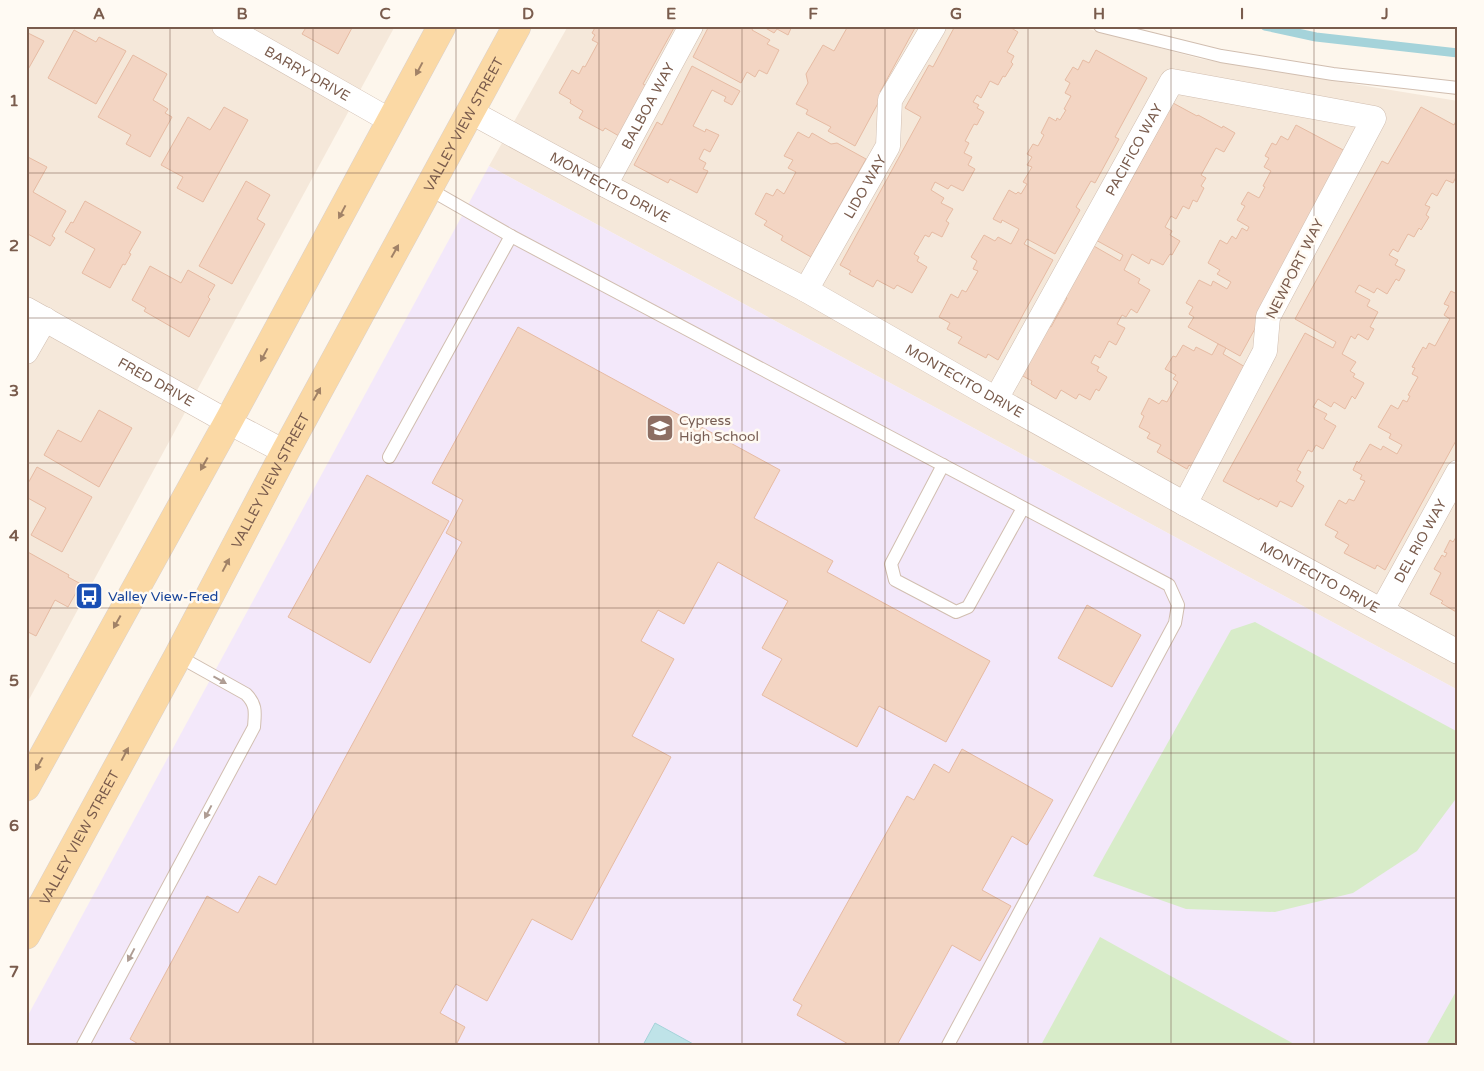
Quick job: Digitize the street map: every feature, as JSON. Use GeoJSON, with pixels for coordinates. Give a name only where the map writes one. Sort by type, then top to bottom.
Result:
{"type":"FeatureCollection","features":[{"type":"Feature","properties":{"kind":"main road"},"geometry":{"type":"LineString","coordinates":[[26,787],[228,422],[442,26]]}},
{"type":"Feature","properties":{"kind":"main road","name":"VALLEY VIEW STREET"},"geometry":{"type":"LineString","coordinates":[[26,935],[178,656],[285,452],[517,26]]}},
{"type":"Feature","properties":{"kind":"street","name":"BARRY DRIVE"},"geometry":{"type":"LineString","coordinates":[[224,26],[391,121]]}},
{"type":"Feature","properties":{"kind":"street","name":"BALBOA WAY"},"geometry":{"type":"LineString","coordinates":[[605,185],[691,26]]}},
{"type":"Feature","properties":{"kind":"street","name":"LIDO WAY"},"geometry":{"type":"LineString","coordinates":[[806,290],[888,146],[890,100],[934,26]]}},
{"type":"Feature","properties":{"kind":"street","name":"PACIFICO WAY"},"geometry":{"type":"LineString","coordinates":[[996,399],[1172,81],[1374,118]]}},
{"type":"Feature","properties":{"kind":"street","name":"MONTECITO DRIVE"},"geometry":{"type":"LineString","coordinates":[[471,112],[605,185],[806,290],[1185,504],[1458,652]]}},
{"type":"Feature","properties":{"kind":"street","name":"NEWPORT WAY"},"geometry":{"type":"LineString","coordinates":[[1185,504],[1265,351],[1268,317],[1374,118]]}},
{"type":"Feature","properties":{"kind":"street","name":"FRED DRIVE"},"geometry":{"type":"LineString","coordinates":[[35,314],[285,452]]}},
{"type":"Feature","properties":{"kind":"street"},"geometry":{"type":"LineString","coordinates":[[26,352],[35,314]]}},
{"type":"Feature","properties":{"kind":"street","name":"DEL RIO WAY"},"geometry":{"type":"LineString","coordinates":[[1382,610],[1448,512],[1458,472]]}},
{"type":"Feature","properties":{"kind":"lane"},"geometry":{"type":"LineString","coordinates":[[1100,26],[1221,56],[1333,74],[1458,88]]}},
{"type":"Feature","properties":{"kind":"lane"},"geometry":{"type":"LineString","coordinates":[[429,188],[511,236],[1169,585],[1178,605],[1175,623],[948,1045]]}},
{"type":"Feature","properties":{"kind":"lane"},"geometry":{"type":"LineString","coordinates":[[389,457],[511,236]]}},
{"type":"Feature","properties":{"kind":"lane"},"geometry":{"type":"LineString","coordinates":[[943,465],[891,564],[895,580],[956,612],[968,607],[1023,508]]}},
{"type":"Feature","properties":{"kind":"lane"},"geometry":{"type":"LineString","coordinates":[[83,1045],[254,727],[255,710],[252,700],[246,694],[178,656]]}},
{"type":"Feature","properties":{"kind":"shaded area"},"geometry":{"type":"Polygon","coordinates":[[[26,26],[395,26],[26,705],[26,26]]]}},
{"type":"Feature","properties":{"kind":"shaded area"},"geometry":{"type":"Polygon","coordinates":[[[568,26],[1077,26],[1201,59],[1458,101],[1458,690],[489,166],[568,26]]]}},
{"type":"Feature","properties":{"kind":"shaded area","name":"Cypress High School"},"geometry":{"type":"Polygon","coordinates":[[[489,166],[1458,690],[1458,1045],[26,1045],[26,1019],[489,166]]]}},
{"type":"Feature","properties":{"kind":"green space"},"geometry":{"type":"Polygon","coordinates":[[[1255,622],[1458,732],[1458,796],[1417,851],[1353,893],[1275,912],[1186,909],[1093,876],[1231,630],[1255,622]]]}},
{"type":"Feature","properties":{"kind":"green space"},"geometry":{"type":"Polygon","coordinates":[[[1100,937],[1296,1045],[1041,1045],[1100,937]]]}},
{"type":"Feature","properties":{"kind":"green space"},"geometry":{"type":"Polygon","coordinates":[[[1458,988],[1458,1045],[1426,1045],[1458,988]]]}},
{"type":"Feature","properties":{"kind":"water"},"geometry":{"type":"Polygon","coordinates":[[[655,1023],[695,1045],[643,1045],[655,1023]]]}},
{"type":"Feature","properties":{"kind":"building"},"geometry":{"type":"Polygon","coordinates":[[[307,26],[353,26],[338,54],[302,34],[307,26]]]}},
{"type":"Feature","properties":{"kind":"building"},"geometry":{"type":"Polygon","coordinates":[[[596,26],[675,26],[643,84],[647,86],[619,136],[605,128],[603,131],[579,118],[583,111],[570,103],[571,100],[559,93],[572,70],[579,74],[583,66],[585,67],[598,43],[592,40],[595,35],[592,33],[596,26]]]}},
{"type":"Feature","properties":{"kind":"building"},"geometry":{"type":"Polygon","coordinates":[[[709,26],[754,26],[752,30],[770,40],[767,44],[779,50],[767,74],[759,70],[755,77],[747,72],[741,83],[693,57],[709,26]]]}},
{"type":"Feature","properties":{"kind":"building"},"geometry":{"type":"Polygon","coordinates":[[[762,26],[792,26],[788,35],[777,29],[774,33],[762,26]]]}},
{"type":"Feature","properties":{"kind":"building"},"geometry":{"type":"Polygon","coordinates":[[[848,26],[916,26],[880,92],[883,94],[855,146],[828,131],[831,127],[806,114],[808,110],[796,104],[808,83],[806,74],[823,45],[834,51],[848,26]]]}},
{"type":"Feature","properties":{"kind":"building"},"geometry":{"type":"Polygon","coordinates":[[[955,26],[1008,26],[1018,32],[1007,52],[1014,56],[1011,62],[1013,64],[998,85],[990,81],[981,98],[977,95],[973,102],[979,105],[977,108],[984,112],[977,125],[974,124],[965,141],[969,143],[964,153],[972,157],[968,165],[975,169],[963,191],[951,185],[948,189],[935,182],[931,190],[944,198],[941,203],[953,209],[946,221],[949,223],[942,237],[932,232],[929,237],[925,235],[914,254],[919,257],[917,261],[927,267],[912,293],[897,285],[894,289],[877,280],[873,287],[849,274],[851,271],[840,265],[921,117],[905,108],[929,65],[933,67],[955,26]]]}},
{"type":"Feature","properties":{"kind":"building"},"geometry":{"type":"Polygon","coordinates":[[[74,30],[96,42],[99,37],[126,51],[96,104],[48,78],[74,30]]]}},
{"type":"Feature","properties":{"kind":"building"},"geometry":{"type":"Polygon","coordinates":[[[26,32],[44,41],[26,73],[26,32]]]}},
{"type":"Feature","properties":{"kind":"building"},"geometry":{"type":"Polygon","coordinates":[[[1096,50],[1147,78],[1115,137],[1119,139],[1095,183],[1091,181],[1076,207],[1080,210],[1055,254],[1027,239],[1024,244],[1053,260],[998,360],[988,354],[986,358],[958,343],[962,337],[947,329],[950,323],[939,317],[951,294],[958,298],[962,290],[966,292],[978,271],[973,269],[977,261],[971,257],[984,235],[995,241],[998,237],[1011,244],[1019,229],[1002,220],[1001,223],[993,219],[1009,190],[1016,194],[1018,192],[1021,194],[1027,184],[1023,182],[1032,167],[1027,165],[1032,157],[1027,154],[1033,144],[1038,146],[1044,135],[1041,133],[1049,117],[1056,121],[1057,118],[1060,120],[1066,110],[1064,109],[1071,96],[1065,93],[1070,83],[1065,80],[1073,67],[1078,70],[1083,60],[1089,63],[1096,50]]]}},
{"type":"Feature","properties":{"kind":"building"},"geometry":{"type":"Polygon","coordinates":[[[133,55],[167,74],[153,100],[168,109],[165,113],[172,117],[150,157],[126,144],[131,135],[98,117],[133,55]]]}},
{"type":"Feature","properties":{"kind":"building"},"geometry":{"type":"Polygon","coordinates":[[[692,66],[740,91],[732,105],[724,101],[726,97],[712,90],[693,126],[705,132],[706,129],[719,135],[710,152],[704,149],[699,159],[706,163],[703,169],[708,171],[697,193],[670,179],[668,183],[634,165],[657,122],[662,125],[692,66]]]}},
{"type":"Feature","properties":{"kind":"building"},"geometry":{"type":"Polygon","coordinates":[[[1173,103],[1235,133],[1224,152],[1216,148],[1201,175],[1206,178],[1201,186],[1204,188],[1197,202],[1193,200],[1189,209],[1183,206],[1176,219],[1171,216],[1165,227],[1172,231],[1170,235],[1180,241],[1172,255],[1170,254],[1163,265],[1151,259],[1149,264],[1132,254],[1124,270],[1140,279],[1138,283],[1150,290],[1137,313],[1131,309],[1126,317],[1122,315],[1117,324],[1125,328],[1116,345],[1109,341],[1100,358],[1095,355],[1091,363],[1099,367],[1097,371],[1107,377],[1099,391],[1096,389],[1090,400],[1079,394],[1076,399],[1061,390],[1056,399],[1031,384],[1032,381],[1021,375],[1048,326],[1051,327],[1067,298],[1064,296],[1092,245],[1120,261],[1123,255],[1094,239],[1122,189],[1125,191],[1173,103]]]}},
{"type":"Feature","properties":{"kind":"building"},"geometry":{"type":"Polygon","coordinates":[[[224,107],[248,120],[203,202],[177,188],[183,177],[161,165],[188,117],[210,130],[224,107]]]}},
{"type":"Feature","properties":{"kind":"building"},"geometry":{"type":"Polygon","coordinates":[[[1421,107],[1454,125],[1456,121],[1458,122],[1458,178],[1456,177],[1453,183],[1446,180],[1437,196],[1432,193],[1425,205],[1430,207],[1426,215],[1429,217],[1421,230],[1419,228],[1414,237],[1408,234],[1398,252],[1393,249],[1389,255],[1398,260],[1395,265],[1405,270],[1399,281],[1396,279],[1387,294],[1377,288],[1374,293],[1359,285],[1355,292],[1370,300],[1367,306],[1378,312],[1370,327],[1374,329],[1368,340],[1358,334],[1355,339],[1351,336],[1342,354],[1356,362],[1350,371],[1355,374],[1353,377],[1364,383],[1355,399],[1352,396],[1345,409],[1334,402],[1331,407],[1318,399],[1313,407],[1327,414],[1324,419],[1336,426],[1323,449],[1316,445],[1312,452],[1308,450],[1297,470],[1301,472],[1296,481],[1304,486],[1292,507],[1280,501],[1277,507],[1260,498],[1259,500],[1223,481],[1305,333],[1333,348],[1336,342],[1295,319],[1382,161],[1388,164],[1421,107]]]}},
{"type":"Feature","properties":{"kind":"building"},"geometry":{"type":"Polygon","coordinates":[[[1296,125],[1347,152],[1318,214],[1240,356],[1188,327],[1194,317],[1189,314],[1193,307],[1186,303],[1199,280],[1211,286],[1213,281],[1227,289],[1231,282],[1217,274],[1220,270],[1208,263],[1220,240],[1227,244],[1232,236],[1236,239],[1242,228],[1247,231],[1249,227],[1237,220],[1245,206],[1241,204],[1248,192],[1259,198],[1271,171],[1264,167],[1269,158],[1265,156],[1272,143],[1276,145],[1281,136],[1288,140],[1296,125]]]}},
{"type":"Feature","properties":{"kind":"building"},"geometry":{"type":"Polygon","coordinates":[[[798,132],[809,138],[812,133],[831,144],[837,143],[866,159],[811,257],[781,240],[783,236],[764,225],[767,221],[755,214],[766,193],[773,196],[777,189],[784,194],[796,172],[788,168],[793,160],[784,156],[798,132]]]}},
{"type":"Feature","properties":{"kind":"building"},"geometry":{"type":"Polygon","coordinates":[[[26,156],[47,167],[33,192],[66,211],[52,236],[55,238],[50,246],[26,233],[26,156]]]}},
{"type":"Feature","properties":{"kind":"building"},"geometry":{"type":"Polygon","coordinates":[[[246,181],[270,195],[257,219],[265,224],[232,284],[199,266],[246,181]]]}},
{"type":"Feature","properties":{"kind":"building"},"geometry":{"type":"Polygon","coordinates":[[[85,201],[141,232],[129,253],[131,254],[125,265],[123,264],[110,288],[82,273],[95,249],[65,232],[71,222],[73,223],[85,201]]]}},
{"type":"Feature","properties":{"kind":"building"},"geometry":{"type":"Polygon","coordinates":[[[150,266],[181,283],[188,270],[215,285],[208,297],[210,299],[189,337],[144,311],[146,308],[132,300],[150,266]]]}},
{"type":"Feature","properties":{"kind":"building"},"geometry":{"type":"Polygon","coordinates":[[[1458,289],[1458,437],[1385,570],[1377,565],[1375,569],[1344,553],[1349,545],[1335,537],[1338,532],[1325,525],[1339,500],[1346,504],[1349,499],[1354,501],[1365,481],[1360,479],[1362,475],[1353,470],[1357,461],[1359,463],[1370,444],[1381,450],[1383,446],[1397,454],[1402,445],[1389,438],[1391,434],[1378,427],[1391,405],[1398,409],[1403,400],[1407,402],[1410,396],[1408,395],[1418,377],[1412,374],[1415,368],[1412,367],[1423,347],[1426,349],[1429,343],[1435,346],[1450,319],[1444,315],[1449,306],[1444,304],[1451,291],[1455,293],[1458,289]]]}},
{"type":"Feature","properties":{"kind":"building"},"geometry":{"type":"Polygon","coordinates":[[[518,327],[780,470],[754,518],[833,561],[827,572],[990,661],[946,742],[879,706],[857,747],[762,695],[782,659],[762,648],[788,601],[718,562],[684,624],[658,610],[641,641],[674,659],[632,736],[671,757],[572,940],[532,919],[487,1001],[456,984],[440,1013],[465,1027],[456,1045],[140,1045],[130,1039],[207,896],[238,913],[259,876],[276,885],[462,542],[446,533],[463,500],[432,483],[518,327]]]}},
{"type":"Feature","properties":{"kind":"building"},"geometry":{"type":"Polygon","coordinates":[[[1218,344],[1226,348],[1223,354],[1252,371],[1197,470],[1189,465],[1187,469],[1157,452],[1161,445],[1147,438],[1150,433],[1139,427],[1144,416],[1141,414],[1149,398],[1159,404],[1162,400],[1167,402],[1178,382],[1173,379],[1176,375],[1165,369],[1173,356],[1176,357],[1183,345],[1194,351],[1196,347],[1212,355],[1218,344]]]}},
{"type":"Feature","properties":{"kind":"building"},"geometry":{"type":"Polygon","coordinates":[[[99,410],[132,428],[99,487],[44,455],[58,430],[81,442],[99,410]]]}},
{"type":"Feature","properties":{"kind":"building"},"geometry":{"type":"Polygon","coordinates":[[[37,467],[92,497],[62,552],[31,535],[46,508],[26,497],[26,487],[37,467]]]}},
{"type":"Feature","properties":{"kind":"building"},"geometry":{"type":"Polygon","coordinates":[[[367,475],[449,521],[370,663],[288,617],[367,475]]]}},
{"type":"Feature","properties":{"kind":"building"},"geometry":{"type":"Polygon","coordinates":[[[1458,534],[1458,613],[1441,603],[1443,601],[1430,594],[1441,573],[1434,569],[1442,555],[1445,557],[1447,553],[1444,552],[1450,540],[1453,542],[1458,534]]]}},
{"type":"Feature","properties":{"kind":"building"},"geometry":{"type":"Polygon","coordinates":[[[26,551],[69,575],[68,577],[81,584],[68,607],[55,600],[36,636],[26,631],[26,551]]]}},
{"type":"Feature","properties":{"kind":"building"},"geometry":{"type":"Polygon","coordinates":[[[1087,605],[1141,635],[1112,687],[1058,658],[1087,605]]]}},
{"type":"Feature","properties":{"kind":"building"},"geometry":{"type":"Polygon","coordinates":[[[962,749],[1053,800],[1027,845],[1012,836],[982,890],[1011,906],[980,961],[952,945],[897,1045],[850,1045],[797,1015],[802,1005],[793,1000],[907,796],[914,800],[934,764],[949,773],[962,749]]]}},
{"type":"Feature","properties":{"kind":"waterway"},"geometry":{"type":"LineString","coordinates":[[1265,26],[1316,37],[1458,53]]}},
{"type":"Feature","properties":{"kind":"place","name":"Cypress High School"},"geometry":{"type":"Point","coordinates":[660,428]}},
{"type":"Feature","properties":{"kind":"place","name":"Valley View-Fred"},"geometry":{"type":"Point","coordinates":[89,596]}}]}
